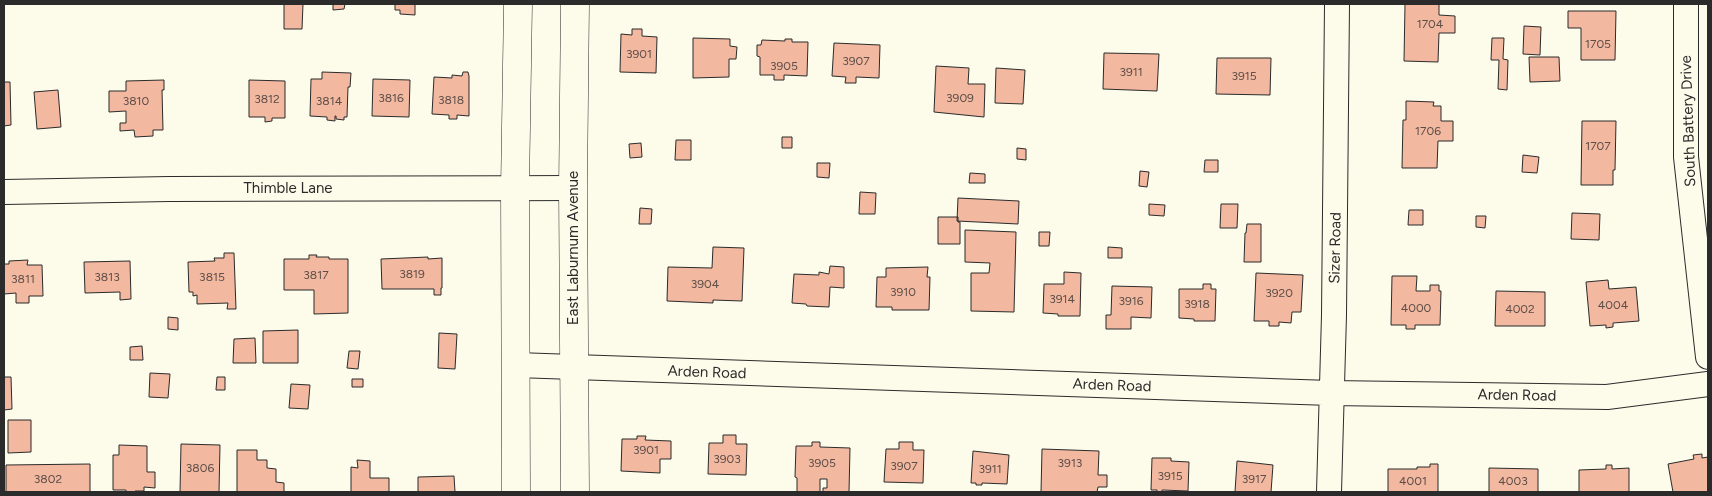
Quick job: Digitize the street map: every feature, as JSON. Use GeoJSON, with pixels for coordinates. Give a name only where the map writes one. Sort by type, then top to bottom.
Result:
{"type":"FeatureCollection","features":[{"type":"Feature","properties":{"kind":"main road"},"geometry":{"type":"LineString","coordinates":[[516,492],[515,188],[518,4]]}},
{"type":"Feature","properties":{"kind":"main road","name":"East Laburnum Avenue"},"geometry":{"type":"LineString","coordinates":[[575,4],[572,188],[576,492]]}},
{"type":"Feature","properties":{"kind":"street","name":"Sizer Road"},"geometry":{"type":"LineString","coordinates":[[1329,492],[1334,315],[1337,4]]}},
{"type":"Feature","properties":{"kind":"street","name":"South Battery Drive"},"geometry":{"type":"LineString","coordinates":[[1686,4],[1686,158],[1708,357]]}},
{"type":"Feature","properties":{"kind":"street","name":"Thimble Lane"},"geometry":{"type":"LineString","coordinates":[[4,192],[178,189],[572,188]]}},
{"type":"Feature","properties":{"kind":"street","name":"Arden Road"},"geometry":{"type":"LineString","coordinates":[[516,365],[1331,393],[1607,397],[1708,384]]}},
{"type":"Feature","properties":{"kind":"building"},"geometry":{"type":"Polygon","coordinates":[[[284,4],[303,4],[302,29],[284,29],[284,4]]]}},
{"type":"Feature","properties":{"kind":"building"},"geometry":{"type":"Polygon","coordinates":[[[333,4],[345,4],[344,9],[333,10],[333,4]]]}},
{"type":"Feature","properties":{"kind":"building"},"geometry":{"type":"Polygon","coordinates":[[[395,4],[415,4],[415,15],[400,14],[400,10],[395,10],[395,4]]]}},
{"type":"Feature","properties":{"kind":"building"},"geometry":{"type":"Polygon","coordinates":[[[1405,4],[1439,4],[1439,15],[1455,16],[1455,33],[1439,33],[1438,62],[1404,61],[1405,4]]]}},
{"type":"Feature","properties":{"kind":"building"},"geometry":{"type":"Polygon","coordinates":[[[1568,11],[1616,11],[1615,60],[1581,60],[1581,28],[1568,28],[1568,11]]]}},
{"type":"Feature","properties":{"kind":"building"},"geometry":{"type":"Polygon","coordinates":[[[1524,26],[1541,27],[1540,55],[1523,54],[1524,26]]]}},
{"type":"Feature","properties":{"kind":"building"},"geometry":{"type":"Polygon","coordinates":[[[632,29],[642,29],[642,36],[657,37],[656,73],[620,72],[621,34],[632,35],[632,29]]]}},
{"type":"Feature","properties":{"kind":"building"},"geometry":{"type":"Polygon","coordinates":[[[693,38],[730,39],[730,46],[737,47],[736,59],[729,59],[729,77],[693,78],[693,38]]]}},
{"type":"Feature","properties":{"kind":"building"},"geometry":{"type":"Polygon","coordinates":[[[1492,38],[1504,38],[1503,59],[1508,60],[1507,90],[1498,89],[1499,60],[1491,60],[1492,38]]]}},
{"type":"Feature","properties":{"kind":"building"},"geometry":{"type":"Polygon","coordinates":[[[785,39],[792,39],[792,42],[808,42],[807,76],[784,75],[784,80],[774,80],[774,75],[760,75],[760,57],[757,56],[757,45],[761,45],[762,40],[785,41],[785,39]]]}},
{"type":"Feature","properties":{"kind":"building"},"geometry":{"type":"Polygon","coordinates":[[[834,43],[880,45],[879,78],[856,77],[856,83],[845,83],[846,77],[832,76],[834,43]]]}},
{"type":"Feature","properties":{"kind":"building"},"geometry":{"type":"Polygon","coordinates":[[[1104,53],[1159,54],[1157,91],[1103,89],[1104,53]]]}},
{"type":"Feature","properties":{"kind":"building"},"geometry":{"type":"Polygon","coordinates":[[[1529,57],[1559,57],[1560,81],[1530,82],[1529,57]]]}},
{"type":"Feature","properties":{"kind":"building"},"geometry":{"type":"Polygon","coordinates":[[[1217,58],[1271,58],[1270,95],[1216,94],[1217,58]]]}},
{"type":"Feature","properties":{"kind":"building"},"geometry":{"type":"Polygon","coordinates":[[[936,66],[969,68],[968,84],[985,84],[984,117],[934,112],[936,66]]]}},
{"type":"Feature","properties":{"kind":"building"},"geometry":{"type":"Polygon","coordinates":[[[996,68],[1025,70],[1023,104],[995,103],[996,68]]]}},
{"type":"Feature","properties":{"kind":"building"},"geometry":{"type":"Polygon","coordinates":[[[322,72],[351,73],[350,87],[348,87],[347,117],[344,117],[344,120],[336,119],[336,116],[335,121],[327,120],[327,117],[310,116],[311,79],[322,79],[322,72]]]}},
{"type":"Feature","properties":{"kind":"building"},"geometry":{"type":"Polygon","coordinates":[[[463,72],[468,72],[469,76],[469,116],[457,115],[457,119],[449,119],[449,115],[432,114],[434,77],[452,78],[452,75],[462,76],[463,72]]]}},
{"type":"Feature","properties":{"kind":"building"},"geometry":{"type":"Polygon","coordinates":[[[373,79],[410,80],[409,117],[372,116],[373,79]]]}},
{"type":"Feature","properties":{"kind":"building"},"geometry":{"type":"Polygon","coordinates":[[[164,80],[164,90],[162,90],[163,130],[153,130],[153,136],[135,137],[134,130],[120,131],[120,123],[126,123],[126,111],[109,112],[109,91],[126,91],[126,81],[164,80]]]}},
{"type":"Feature","properties":{"kind":"building"},"geometry":{"type":"Polygon","coordinates":[[[249,80],[285,81],[285,118],[272,118],[272,121],[265,122],[265,117],[249,117],[249,80]]]}},
{"type":"Feature","properties":{"kind":"building"},"geometry":{"type":"Polygon","coordinates":[[[4,82],[10,82],[11,125],[4,126],[4,82]]]}},
{"type":"Feature","properties":{"kind":"building"},"geometry":{"type":"Polygon","coordinates":[[[58,90],[61,127],[37,129],[34,92],[58,90]]]}},
{"type":"Feature","properties":{"kind":"building"},"geometry":{"type":"Polygon","coordinates":[[[1406,101],[1434,102],[1433,106],[1441,106],[1441,121],[1453,121],[1453,141],[1438,141],[1437,168],[1402,168],[1403,120],[1406,120],[1406,101]]]}},
{"type":"Feature","properties":{"kind":"building"},"geometry":{"type":"Polygon","coordinates":[[[1582,121],[1616,121],[1613,185],[1581,185],[1582,121]]]}},
{"type":"Feature","properties":{"kind":"building"},"geometry":{"type":"Polygon","coordinates":[[[782,137],[792,137],[792,148],[782,148],[782,137]]]}},
{"type":"Feature","properties":{"kind":"building"},"geometry":{"type":"Polygon","coordinates":[[[676,140],[691,140],[691,160],[675,160],[676,140]]]}},
{"type":"Feature","properties":{"kind":"building"},"geometry":{"type":"Polygon","coordinates":[[[641,143],[642,157],[630,158],[629,144],[641,143]]]}},
{"type":"Feature","properties":{"kind":"building"},"geometry":{"type":"Polygon","coordinates":[[[1017,148],[1026,149],[1026,160],[1017,159],[1017,148]]]}},
{"type":"Feature","properties":{"kind":"building"},"geometry":{"type":"Polygon","coordinates":[[[1523,155],[1539,157],[1537,173],[1522,172],[1523,155]]]}},
{"type":"Feature","properties":{"kind":"building"},"geometry":{"type":"Polygon","coordinates":[[[1205,160],[1218,160],[1218,172],[1204,172],[1205,160]]]}},
{"type":"Feature","properties":{"kind":"building"},"geometry":{"type":"Polygon","coordinates":[[[817,163],[830,163],[829,178],[817,177],[817,163]]]}},
{"type":"Feature","properties":{"kind":"building"},"geometry":{"type":"Polygon","coordinates":[[[1140,171],[1149,172],[1147,187],[1139,186],[1140,171]]]}},
{"type":"Feature","properties":{"kind":"building"},"geometry":{"type":"Polygon","coordinates":[[[970,173],[985,174],[985,183],[969,183],[970,173]]]}},
{"type":"Feature","properties":{"kind":"building"},"geometry":{"type":"Polygon","coordinates":[[[860,192],[876,193],[875,214],[859,214],[860,192]]]}},
{"type":"Feature","properties":{"kind":"building"},"geometry":{"type":"Polygon","coordinates":[[[958,198],[1019,201],[1018,224],[957,221],[958,198]]]}},
{"type":"Feature","properties":{"kind":"building"},"geometry":{"type":"Polygon","coordinates":[[[1149,204],[1165,205],[1164,216],[1149,215],[1149,204]]]}},
{"type":"Feature","properties":{"kind":"building"},"geometry":{"type":"Polygon","coordinates":[[[1221,204],[1238,204],[1237,228],[1220,228],[1221,204]]]}},
{"type":"Feature","properties":{"kind":"building"},"geometry":{"type":"Polygon","coordinates":[[[640,208],[652,209],[651,224],[639,224],[640,208]]]}},
{"type":"Feature","properties":{"kind":"building"},"geometry":{"type":"Polygon","coordinates":[[[1409,210],[1423,210],[1423,225],[1408,225],[1409,210]]]}},
{"type":"Feature","properties":{"kind":"building"},"geometry":{"type":"Polygon","coordinates":[[[1572,213],[1600,214],[1599,240],[1571,239],[1572,213]]]}},
{"type":"Feature","properties":{"kind":"building"},"geometry":{"type":"Polygon","coordinates":[[[1476,216],[1486,216],[1485,228],[1476,227],[1476,216]]]}},
{"type":"Feature","properties":{"kind":"building"},"geometry":{"type":"Polygon","coordinates":[[[938,217],[958,217],[958,222],[960,222],[960,244],[938,244],[938,217]]]}},
{"type":"Feature","properties":{"kind":"building"},"geometry":{"type":"Polygon","coordinates":[[[1247,224],[1261,224],[1261,262],[1244,262],[1247,224]]]}},
{"type":"Feature","properties":{"kind":"building"},"geometry":{"type":"Polygon","coordinates":[[[965,230],[1016,232],[1014,312],[971,311],[971,273],[989,273],[990,263],[965,262],[965,230]]]}},
{"type":"Feature","properties":{"kind":"building"},"geometry":{"type":"Polygon","coordinates":[[[1039,232],[1050,232],[1049,246],[1039,246],[1039,232]]]}},
{"type":"Feature","properties":{"kind":"building"},"geometry":{"type":"Polygon","coordinates":[[[713,247],[744,248],[742,301],[713,300],[713,303],[667,301],[668,267],[712,268],[713,247]]]}},
{"type":"Feature","properties":{"kind":"building"},"geometry":{"type":"Polygon","coordinates":[[[1108,247],[1122,248],[1122,258],[1108,258],[1108,247]]]}},
{"type":"Feature","properties":{"kind":"building"},"geometry":{"type":"Polygon","coordinates":[[[224,253],[234,253],[236,309],[227,309],[228,303],[197,304],[197,295],[193,296],[193,292],[189,292],[188,262],[215,261],[214,258],[224,258],[224,253]]]}},
{"type":"Feature","properties":{"kind":"building"},"geometry":{"type":"Polygon","coordinates":[[[309,255],[329,257],[329,259],[348,259],[348,313],[314,314],[314,290],[284,290],[284,259],[309,259],[309,255]]]}},
{"type":"Feature","properties":{"kind":"building"},"geometry":{"type":"Polygon","coordinates":[[[428,257],[428,259],[442,258],[441,295],[434,295],[434,289],[382,289],[381,259],[428,257]]]}},
{"type":"Feature","properties":{"kind":"building"},"geometry":{"type":"Polygon","coordinates":[[[28,260],[27,265],[42,265],[43,296],[29,296],[29,303],[16,303],[16,293],[4,294],[4,264],[9,264],[9,261],[28,260]]]}},
{"type":"Feature","properties":{"kind":"building"},"geometry":{"type":"Polygon","coordinates":[[[130,261],[131,299],[120,300],[120,292],[85,293],[84,262],[130,261]]]}},
{"type":"Feature","properties":{"kind":"building"},"geometry":{"type":"Polygon","coordinates":[[[830,266],[844,267],[844,288],[830,287],[829,307],[792,303],[794,274],[819,275],[819,272],[829,274],[830,266]]]}},
{"type":"Feature","properties":{"kind":"building"},"geometry":{"type":"Polygon","coordinates":[[[928,267],[927,277],[930,277],[929,310],[892,310],[892,307],[876,307],[877,277],[886,277],[886,268],[928,267]]]}},
{"type":"Feature","properties":{"kind":"building"},"geometry":{"type":"Polygon","coordinates":[[[1064,272],[1081,273],[1080,316],[1058,316],[1058,314],[1043,313],[1044,284],[1064,284],[1064,272]]]}},
{"type":"Feature","properties":{"kind":"building"},"geometry":{"type":"Polygon","coordinates":[[[1256,273],[1303,275],[1301,312],[1292,312],[1291,323],[1279,322],[1279,326],[1269,326],[1269,321],[1254,321],[1256,273]]]}},
{"type":"Feature","properties":{"kind":"building"},"geometry":{"type":"Polygon","coordinates":[[[1392,276],[1417,276],[1416,291],[1430,291],[1430,285],[1439,285],[1439,291],[1441,291],[1440,325],[1415,325],[1415,329],[1406,329],[1406,325],[1391,325],[1392,276]]]}},
{"type":"Feature","properties":{"kind":"building"},"geometry":{"type":"Polygon","coordinates":[[[1608,280],[1609,289],[1636,287],[1639,321],[1613,323],[1613,327],[1606,328],[1606,325],[1590,326],[1586,282],[1608,280]]]}},
{"type":"Feature","properties":{"kind":"building"},"geometry":{"type":"Polygon","coordinates":[[[1203,284],[1211,284],[1211,289],[1216,289],[1215,321],[1194,321],[1194,319],[1179,318],[1179,289],[1203,289],[1203,284]]]}},
{"type":"Feature","properties":{"kind":"building"},"geometry":{"type":"Polygon","coordinates":[[[1112,286],[1152,287],[1151,318],[1131,317],[1131,329],[1106,329],[1106,315],[1111,315],[1112,286]]]}},
{"type":"Feature","properties":{"kind":"building"},"geometry":{"type":"Polygon","coordinates":[[[1496,291],[1545,292],[1545,326],[1495,326],[1496,291]]]}},
{"type":"Feature","properties":{"kind":"building"},"geometry":{"type":"Polygon","coordinates":[[[168,317],[178,318],[178,330],[168,329],[168,317]]]}},
{"type":"Feature","properties":{"kind":"building"},"geometry":{"type":"Polygon","coordinates":[[[298,330],[298,363],[263,363],[263,331],[298,330]]]}},
{"type":"Feature","properties":{"kind":"building"},"geometry":{"type":"Polygon","coordinates":[[[439,333],[457,334],[455,369],[438,368],[439,333]]]}},
{"type":"Feature","properties":{"kind":"building"},"geometry":{"type":"Polygon","coordinates":[[[255,338],[256,363],[233,363],[234,339],[255,338]]]}},
{"type":"Feature","properties":{"kind":"building"},"geometry":{"type":"Polygon","coordinates":[[[142,346],[143,360],[130,360],[130,347],[142,346]]]}},
{"type":"Feature","properties":{"kind":"building"},"geometry":{"type":"Polygon","coordinates":[[[349,351],[360,351],[358,369],[347,368],[349,351]]]}},
{"type":"Feature","properties":{"kind":"building"},"geometry":{"type":"Polygon","coordinates":[[[150,373],[170,374],[168,398],[149,397],[150,373]]]}},
{"type":"Feature","properties":{"kind":"building"},"geometry":{"type":"Polygon","coordinates":[[[4,377],[11,377],[12,409],[4,410],[4,377]]]}},
{"type":"Feature","properties":{"kind":"building"},"geometry":{"type":"Polygon","coordinates":[[[217,377],[225,377],[225,390],[216,390],[217,377]]]}},
{"type":"Feature","properties":{"kind":"building"},"geometry":{"type":"Polygon","coordinates":[[[352,379],[363,379],[363,387],[352,387],[352,379]]]}},
{"type":"Feature","properties":{"kind":"building"},"geometry":{"type":"Polygon","coordinates":[[[291,384],[310,385],[308,409],[289,408],[291,384]]]}},
{"type":"Feature","properties":{"kind":"building"},"geometry":{"type":"Polygon","coordinates":[[[8,420],[31,420],[31,452],[8,453],[8,420]]]}},
{"type":"Feature","properties":{"kind":"building"},"geometry":{"type":"Polygon","coordinates":[[[723,435],[736,435],[736,444],[747,444],[746,475],[708,474],[709,443],[723,443],[723,435]]]}},
{"type":"Feature","properties":{"kind":"building"},"geometry":{"type":"Polygon","coordinates":[[[637,436],[646,436],[645,440],[671,441],[671,459],[660,459],[660,473],[621,471],[622,439],[637,439],[637,436]]]}},
{"type":"Feature","properties":{"kind":"building"},"geometry":{"type":"Polygon","coordinates":[[[812,442],[820,442],[820,447],[850,448],[849,492],[823,492],[823,488],[827,488],[827,479],[820,479],[820,492],[797,492],[797,478],[795,477],[796,446],[812,446],[812,442]]]}},
{"type":"Feature","properties":{"kind":"building"},"geometry":{"type":"Polygon","coordinates":[[[899,442],[913,442],[913,450],[924,450],[923,483],[884,482],[886,449],[899,449],[899,442]]]}},
{"type":"Feature","properties":{"kind":"building"},"geometry":{"type":"Polygon","coordinates":[[[181,444],[220,445],[219,492],[180,492],[181,444]]]}},
{"type":"Feature","properties":{"kind":"building"},"geometry":{"type":"Polygon","coordinates":[[[119,445],[147,446],[147,472],[155,472],[155,488],[144,487],[144,491],[135,492],[113,490],[113,455],[119,455],[119,445]]]}},
{"type":"Feature","properties":{"kind":"building"},"geometry":{"type":"Polygon","coordinates":[[[1042,449],[1099,451],[1098,475],[1107,475],[1107,487],[1098,487],[1097,492],[1041,492],[1042,449]]]}},
{"type":"Feature","properties":{"kind":"building"},"geometry":{"type":"Polygon","coordinates":[[[237,450],[257,450],[257,460],[267,460],[267,468],[276,469],[276,482],[284,483],[284,492],[237,492],[237,450]]]}},
{"type":"Feature","properties":{"kind":"building"},"geometry":{"type":"Polygon","coordinates":[[[973,451],[1009,455],[1007,484],[982,483],[982,485],[976,485],[976,483],[971,483],[973,451]]]}},
{"type":"Feature","properties":{"kind":"building"},"geometry":{"type":"Polygon","coordinates":[[[1702,454],[1702,458],[1708,457],[1708,492],[1673,492],[1668,464],[1694,459],[1693,455],[1702,454]]]}},
{"type":"Feature","properties":{"kind":"building"},"geometry":{"type":"Polygon","coordinates":[[[1152,458],[1171,458],[1171,461],[1189,462],[1188,491],[1162,490],[1162,492],[1157,492],[1157,490],[1151,490],[1152,458]]]}},
{"type":"Feature","properties":{"kind":"building"},"geometry":{"type":"Polygon","coordinates":[[[357,460],[370,461],[370,478],[389,478],[389,492],[351,492],[351,467],[358,468],[357,460]]]}},
{"type":"Feature","properties":{"kind":"building"},"geometry":{"type":"Polygon","coordinates":[[[1237,461],[1273,465],[1271,492],[1235,492],[1237,461]]]}},
{"type":"Feature","properties":{"kind":"building"},"geometry":{"type":"Polygon","coordinates":[[[90,464],[90,492],[6,492],[6,465],[90,464]]]}},
{"type":"Feature","properties":{"kind":"building"},"geometry":{"type":"Polygon","coordinates":[[[1430,464],[1438,464],[1438,492],[1388,492],[1388,469],[1417,469],[1417,467],[1430,467],[1430,464]]]}},
{"type":"Feature","properties":{"kind":"building"},"geometry":{"type":"Polygon","coordinates":[[[1606,465],[1612,465],[1612,469],[1629,468],[1629,492],[1579,492],[1579,470],[1606,469],[1606,465]]]}},
{"type":"Feature","properties":{"kind":"building"},"geometry":{"type":"Polygon","coordinates":[[[1489,468],[1538,469],[1538,492],[1489,492],[1489,468]]]}},
{"type":"Feature","properties":{"kind":"building"},"geometry":{"type":"Polygon","coordinates":[[[454,476],[455,492],[418,492],[418,477],[454,476]]]}}]}
